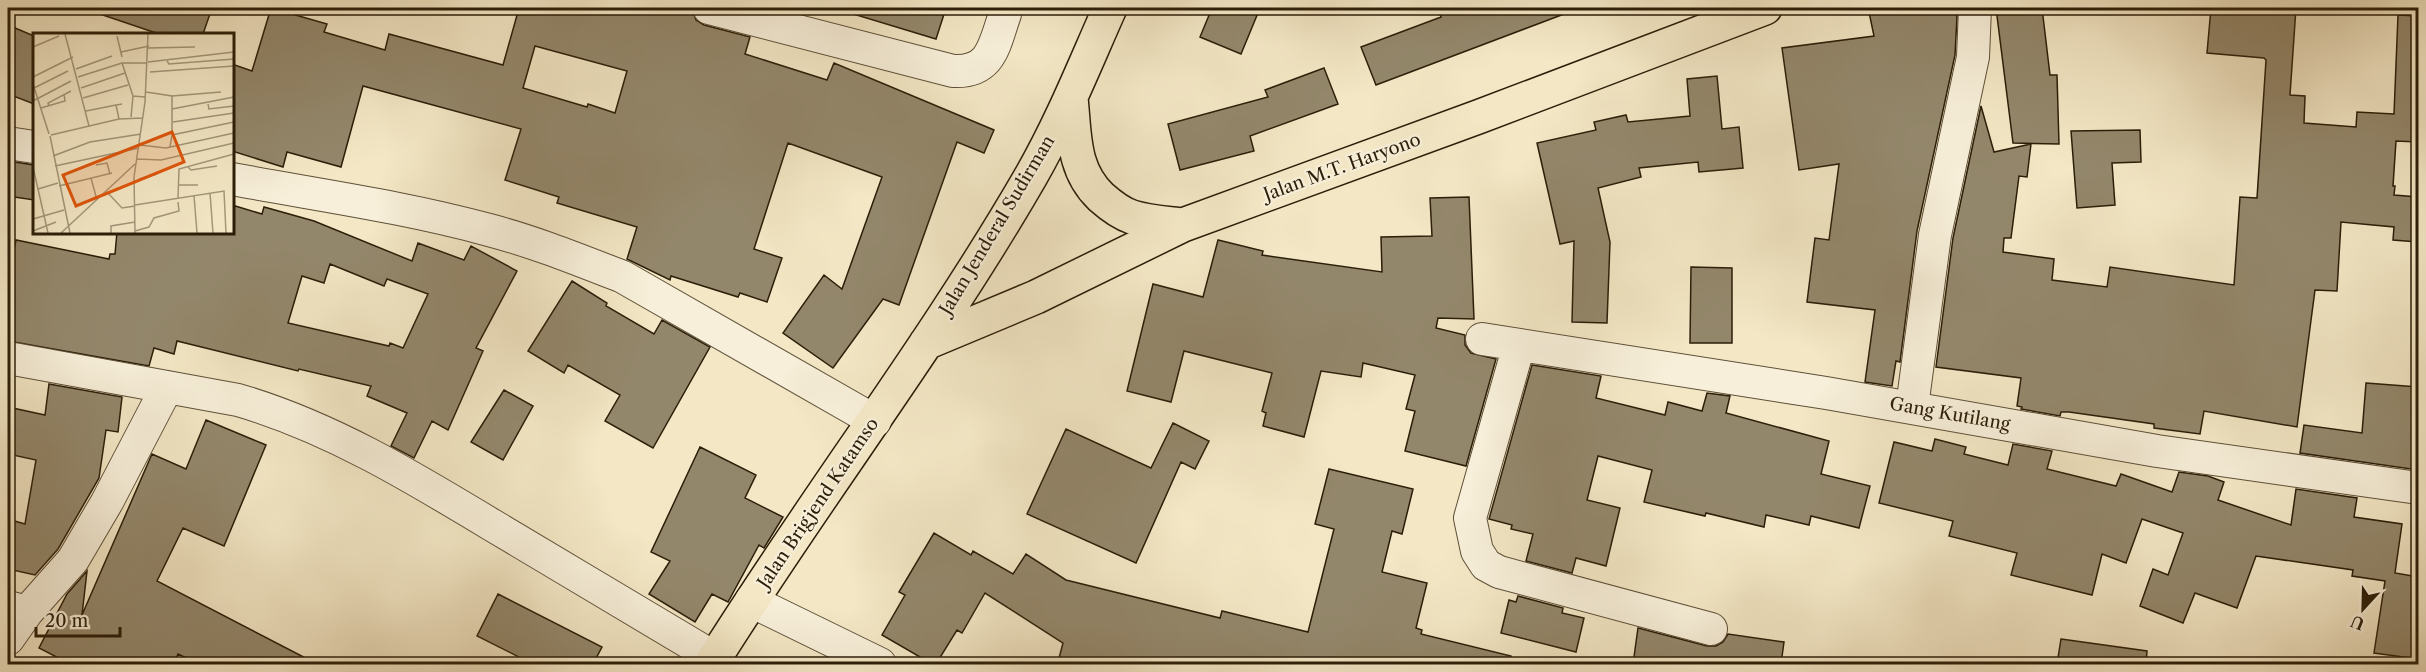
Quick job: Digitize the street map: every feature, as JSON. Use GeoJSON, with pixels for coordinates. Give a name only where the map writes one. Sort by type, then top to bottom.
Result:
{"type":"FeatureCollection","features":[{"type":"Feature","properties":{"kind":"main road","name":"Jalan Jenderal Sudirman"},"geometry":{"type":"LineString","coordinates":[[926,343],[1032,175],[1071,98],[1110,8]]}},
{"type":"Feature","properties":{"kind":"main road","name":"Jalan M.T. Haryono"},"geometry":{"type":"LineString","coordinates":[[926,343],[1036,297],[1183,225],[1415,141],[1719,16],[1765,8]]}},
{"type":"Feature","properties":{"kind":"main road"},"geometry":{"type":"LineString","coordinates":[[1071,98],[1077,157],[1082,174],[1091,188],[1107,202],[1132,217],[1183,225]]}},
{"type":"Feature","properties":{"kind":"main road","name":"Jalan Brigjend Katamso"},"geometry":{"type":"LineString","coordinates":[[713,661],[751,601],[926,343]]}},
{"type":"Feature","properties":{"kind":"street"},"geometry":{"type":"LineString","coordinates":[[709,8],[961,72],[969,72],[990,57],[1005,14]]}},
{"type":"Feature","properties":{"kind":"street"},"geometry":{"type":"LineString","coordinates":[[1912,407],[1935,235],[1973,57],[1975,8]]}},
{"type":"Feature","properties":{"kind":"street"},"geometry":{"type":"LineString","coordinates":[[8,143],[33,147]]}},
{"type":"Feature","properties":{"kind":"street"},"geometry":{"type":"LineString","coordinates":[[234,179],[420,213],[489,230],[580,260],[623,277],[875,421]]}},
{"type":"Feature","properties":{"kind":"street","name":"Gang Kutilang"},"geometry":{"type":"LineString","coordinates":[[1482,339],[1912,407],[2157,451],[2418,488]]}},
{"type":"Feature","properties":{"kind":"street"},"geometry":{"type":"LineString","coordinates":[[1519,345],[1470,518],[1477,552],[1486,565],[1499,572],[1711,629]]}},
{"type":"Feature","properties":{"kind":"street"},"geometry":{"type":"LineString","coordinates":[[8,358],[238,400],[274,410],[339,438],[436,491],[713,661]]}},
{"type":"Feature","properties":{"kind":"street"},"geometry":{"type":"LineString","coordinates":[[8,639],[17,610],[73,560],[167,387]]}},
{"type":"Feature","properties":{"kind":"street"},"geometry":{"type":"LineString","coordinates":[[751,601],[880,664]]}},
{"type":"Feature","properties":{"kind":"building"},"geometry":{"type":"Polygon","coordinates":[[[92,8],[212,8],[203,33],[156,33],[91,11],[92,8]]]}},
{"type":"Feature","properties":{"kind":"building"},"geometry":{"type":"Polygon","coordinates":[[[271,8],[327,24],[324,32],[385,50],[389,34],[503,65],[519,8],[692,8],[696,20],[704,25],[750,37],[745,54],[827,80],[834,63],[994,130],[984,153],[957,142],[899,305],[883,299],[833,368],[783,333],[824,275],[842,289],[882,177],[788,143],[754,249],[782,258],[767,302],[740,293],[738,297],[671,276],[670,280],[627,259],[637,227],[557,203],[559,197],[505,180],[521,129],[363,86],[341,167],[287,152],[283,167],[234,152],[234,65],[252,71],[271,8]],[[535,46],[523,88],[615,113],[627,71],[535,46]]]}},
{"type":"Feature","properties":{"kind":"building"},"geometry":{"type":"Polygon","coordinates":[[[851,8],[946,8],[936,39],[850,13],[851,8]]]}},
{"type":"Feature","properties":{"kind":"building"},"geometry":{"type":"Polygon","coordinates":[[[1212,8],[1260,8],[1241,54],[1200,37],[1212,8]]]}},
{"type":"Feature","properties":{"kind":"building"},"geometry":{"type":"Polygon","coordinates":[[[1460,8],[1571,8],[1572,11],[1376,85],[1361,47],[1460,8]]]}},
{"type":"Feature","properties":{"kind":"building"},"geometry":{"type":"Polygon","coordinates":[[[1907,8],[1908,13],[1929,8],[1954,8],[1957,17],[1955,55],[1917,231],[1900,362],[1896,361],[1892,386],[1865,382],[1875,310],[1807,302],[1815,238],[1829,240],[1839,164],[1799,170],[1782,48],[1874,36],[1869,12],[1907,8]]]}},
{"type":"Feature","properties":{"kind":"building"},"geometry":{"type":"Polygon","coordinates":[[[1996,8],[2042,8],[2050,75],[2057,75],[2059,144],[2013,143],[1996,8]]]}},
{"type":"Feature","properties":{"kind":"building"},"geometry":{"type":"Polygon","coordinates":[[[2211,8],[2296,8],[2290,95],[2305,96],[2304,123],[2356,127],[2357,112],[2394,114],[2398,15],[2418,16],[2418,142],[2396,141],[2393,186],[2395,186],[2394,195],[2418,197],[2418,242],[2393,240],[2394,227],[2341,222],[2337,291],[2315,290],[2297,427],[2204,411],[2200,434],[2154,428],[2154,424],[2069,412],[2061,412],[2060,416],[2021,409],[2022,407],[2017,406],[2021,378],[1936,367],[1953,238],[1981,106],[1994,152],[2031,144],[2027,177],[2019,176],[2011,238],[2004,238],[2003,252],[2054,259],[2052,280],[2107,287],[2110,267],[2234,285],[2240,197],[2257,198],[2266,60],[2207,53],[2211,8]]]}},
{"type":"Feature","properties":{"kind":"building"},"geometry":{"type":"Polygon","coordinates":[[[8,25],[33,36],[33,104],[8,94],[8,25]]]}},
{"type":"Feature","properties":{"kind":"building"},"geometry":{"type":"Polygon","coordinates":[[[1324,68],[1338,104],[1250,136],[1254,151],[1180,170],[1168,124],[1268,97],[1265,90],[1324,68]]]}},
{"type":"Feature","properties":{"kind":"building"},"geometry":{"type":"Polygon","coordinates":[[[1717,76],[1722,129],[1739,127],[1743,168],[1699,172],[1698,162],[1639,168],[1641,177],[1598,188],[1610,242],[1607,323],[1572,322],[1574,241],[1560,244],[1537,143],[1596,130],[1594,122],[1626,115],[1628,122],[1690,116],[1687,79],[1717,76]]]}},
{"type":"Feature","properties":{"kind":"building"},"geometry":{"type":"Polygon","coordinates":[[[2140,130],[2141,162],[2112,163],[2115,205],[2077,208],[2071,131],[2140,130]]]}},
{"type":"Feature","properties":{"kind":"building"},"geometry":{"type":"Polygon","coordinates":[[[8,161],[33,165],[33,200],[8,196],[8,161]]]}},
{"type":"Feature","properties":{"kind":"building"},"geometry":{"type":"Polygon","coordinates":[[[1469,197],[1474,319],[1438,318],[1436,328],[1465,335],[1465,345],[1471,353],[1496,359],[1466,466],[1405,451],[1415,411],[1406,409],[1415,375],[1363,363],[1361,377],[1321,371],[1304,437],[1263,426],[1266,413],[1262,411],[1272,373],[1184,351],[1171,402],[1127,391],[1153,284],[1203,297],[1218,240],[1263,251],[1262,255],[1382,272],[1381,237],[1432,236],[1430,198],[1469,197]]]}},
{"type":"Feature","properties":{"kind":"building"},"geometry":{"type":"Polygon","coordinates":[[[234,206],[262,214],[264,207],[314,221],[412,261],[418,243],[464,260],[471,246],[517,271],[476,348],[483,351],[448,430],[432,421],[414,458],[391,446],[407,413],[367,396],[371,386],[299,369],[298,371],[177,341],[174,354],[154,348],[149,366],[8,341],[8,280],[16,240],[109,259],[110,254],[115,254],[117,234],[234,234],[234,206]],[[330,264],[324,283],[302,276],[288,323],[389,346],[390,343],[403,348],[428,294],[387,279],[384,286],[330,264]]]}},
{"type":"Feature","properties":{"kind":"building"},"geometry":{"type":"Polygon","coordinates":[[[1691,267],[1732,268],[1732,343],[1690,343],[1691,267]]]}},
{"type":"Feature","properties":{"kind":"building"},"geometry":{"type":"Polygon","coordinates":[[[572,281],[607,303],[606,306],[654,334],[662,320],[710,347],[653,448],[605,421],[620,395],[568,365],[564,373],[528,351],[572,281]]]}},
{"type":"Feature","properties":{"kind":"building"},"geometry":{"type":"Polygon","coordinates":[[[1532,365],[1601,376],[1596,398],[1665,415],[1668,402],[1702,411],[1707,393],[1730,396],[1726,413],[1829,441],[1821,474],[1870,486],[1859,528],[1811,516],[1809,525],[1766,515],[1764,527],[1706,513],[1705,516],[1644,502],[1652,470],[1598,456],[1587,500],[1620,508],[1606,566],[1576,558],[1572,573],[1526,561],[1533,534],[1511,529],[1512,525],[1489,519],[1532,365]]]}},
{"type":"Feature","properties":{"kind":"building"},"geometry":{"type":"Polygon","coordinates":[[[2366,383],[2418,387],[2418,470],[2300,453],[2304,425],[2362,433],[2366,383]]]}},
{"type":"Feature","properties":{"kind":"building"},"geometry":{"type":"Polygon","coordinates":[[[49,384],[122,397],[118,432],[106,430],[99,478],[58,549],[35,575],[8,569],[8,535],[11,520],[25,524],[36,460],[8,454],[8,407],[45,415],[49,384]]]}},
{"type":"Feature","properties":{"kind":"building"},"geometry":{"type":"Polygon","coordinates":[[[504,390],[533,406],[503,460],[471,442],[504,390]]]}},
{"type":"Feature","properties":{"kind":"building"},"geometry":{"type":"Polygon","coordinates":[[[206,420],[266,445],[224,546],[183,528],[157,581],[317,664],[199,664],[178,654],[174,664],[70,664],[39,648],[67,594],[87,571],[82,615],[152,454],[186,469],[206,420]]]}},
{"type":"Feature","properties":{"kind":"building"},"geometry":{"type":"Polygon","coordinates":[[[1173,423],[1209,441],[1195,469],[1181,462],[1136,563],[1027,514],[1066,429],[1151,468],[1173,423]]]}},
{"type":"Feature","properties":{"kind":"building"},"geometry":{"type":"Polygon","coordinates":[[[1935,439],[1966,447],[1964,454],[2008,465],[2013,444],[2052,451],[2047,469],[2116,486],[2121,474],[2172,492],[2179,472],[2208,476],[2224,482],[2218,500],[2291,525],[2296,489],[2357,498],[2354,517],[2402,524],[2395,573],[2418,577],[2418,659],[2374,653],[2385,581],[2352,576],[2353,570],[2256,556],[2237,608],[2195,593],[2183,623],[2140,606],[2153,569],[2168,575],[2183,533],[2142,519],[2126,563],[2102,554],[2092,595],[2011,575],[2017,553],[1949,536],[1953,521],[1879,503],[1894,442],[1932,451],[1935,439]]]}},
{"type":"Feature","properties":{"kind":"building"},"geometry":{"type":"Polygon","coordinates":[[[700,447],[756,475],[745,498],[783,517],[764,548],[759,545],[728,602],[712,594],[695,622],[649,594],[670,561],[651,552],[700,447]]]}},
{"type":"Feature","properties":{"kind":"building"},"geometry":{"type":"Polygon","coordinates":[[[1329,469],[1413,489],[1402,534],[1392,531],[1382,572],[1427,583],[1416,628],[1422,630],[1421,634],[1511,656],[1510,664],[1085,664],[1059,658],[1063,643],[985,593],[962,633],[957,630],[936,664],[932,664],[882,635],[905,595],[899,592],[934,533],[971,555],[973,551],[1013,574],[1026,554],[1066,580],[1220,618],[1222,611],[1308,632],[1334,529],[1315,524],[1329,469]]]}},
{"type":"Feature","properties":{"kind":"building"},"geometry":{"type":"Polygon","coordinates":[[[498,594],[602,647],[593,664],[516,664],[519,657],[477,636],[498,594]]]}},
{"type":"Feature","properties":{"kind":"building"},"geometry":{"type":"Polygon","coordinates":[[[1518,596],[1563,608],[1562,613],[1584,618],[1576,652],[1501,633],[1509,600],[1516,602],[1518,596]]]}},
{"type":"Feature","properties":{"kind":"building"},"geometry":{"type":"Polygon","coordinates":[[[1638,628],[1707,646],[1716,646],[1723,642],[1728,634],[1784,642],[1781,664],[1633,664],[1638,628]]]}},
{"type":"Feature","properties":{"kind":"building"},"geometry":{"type":"Polygon","coordinates":[[[2061,639],[2147,651],[2146,664],[2057,664],[2061,639]]]}}]}
